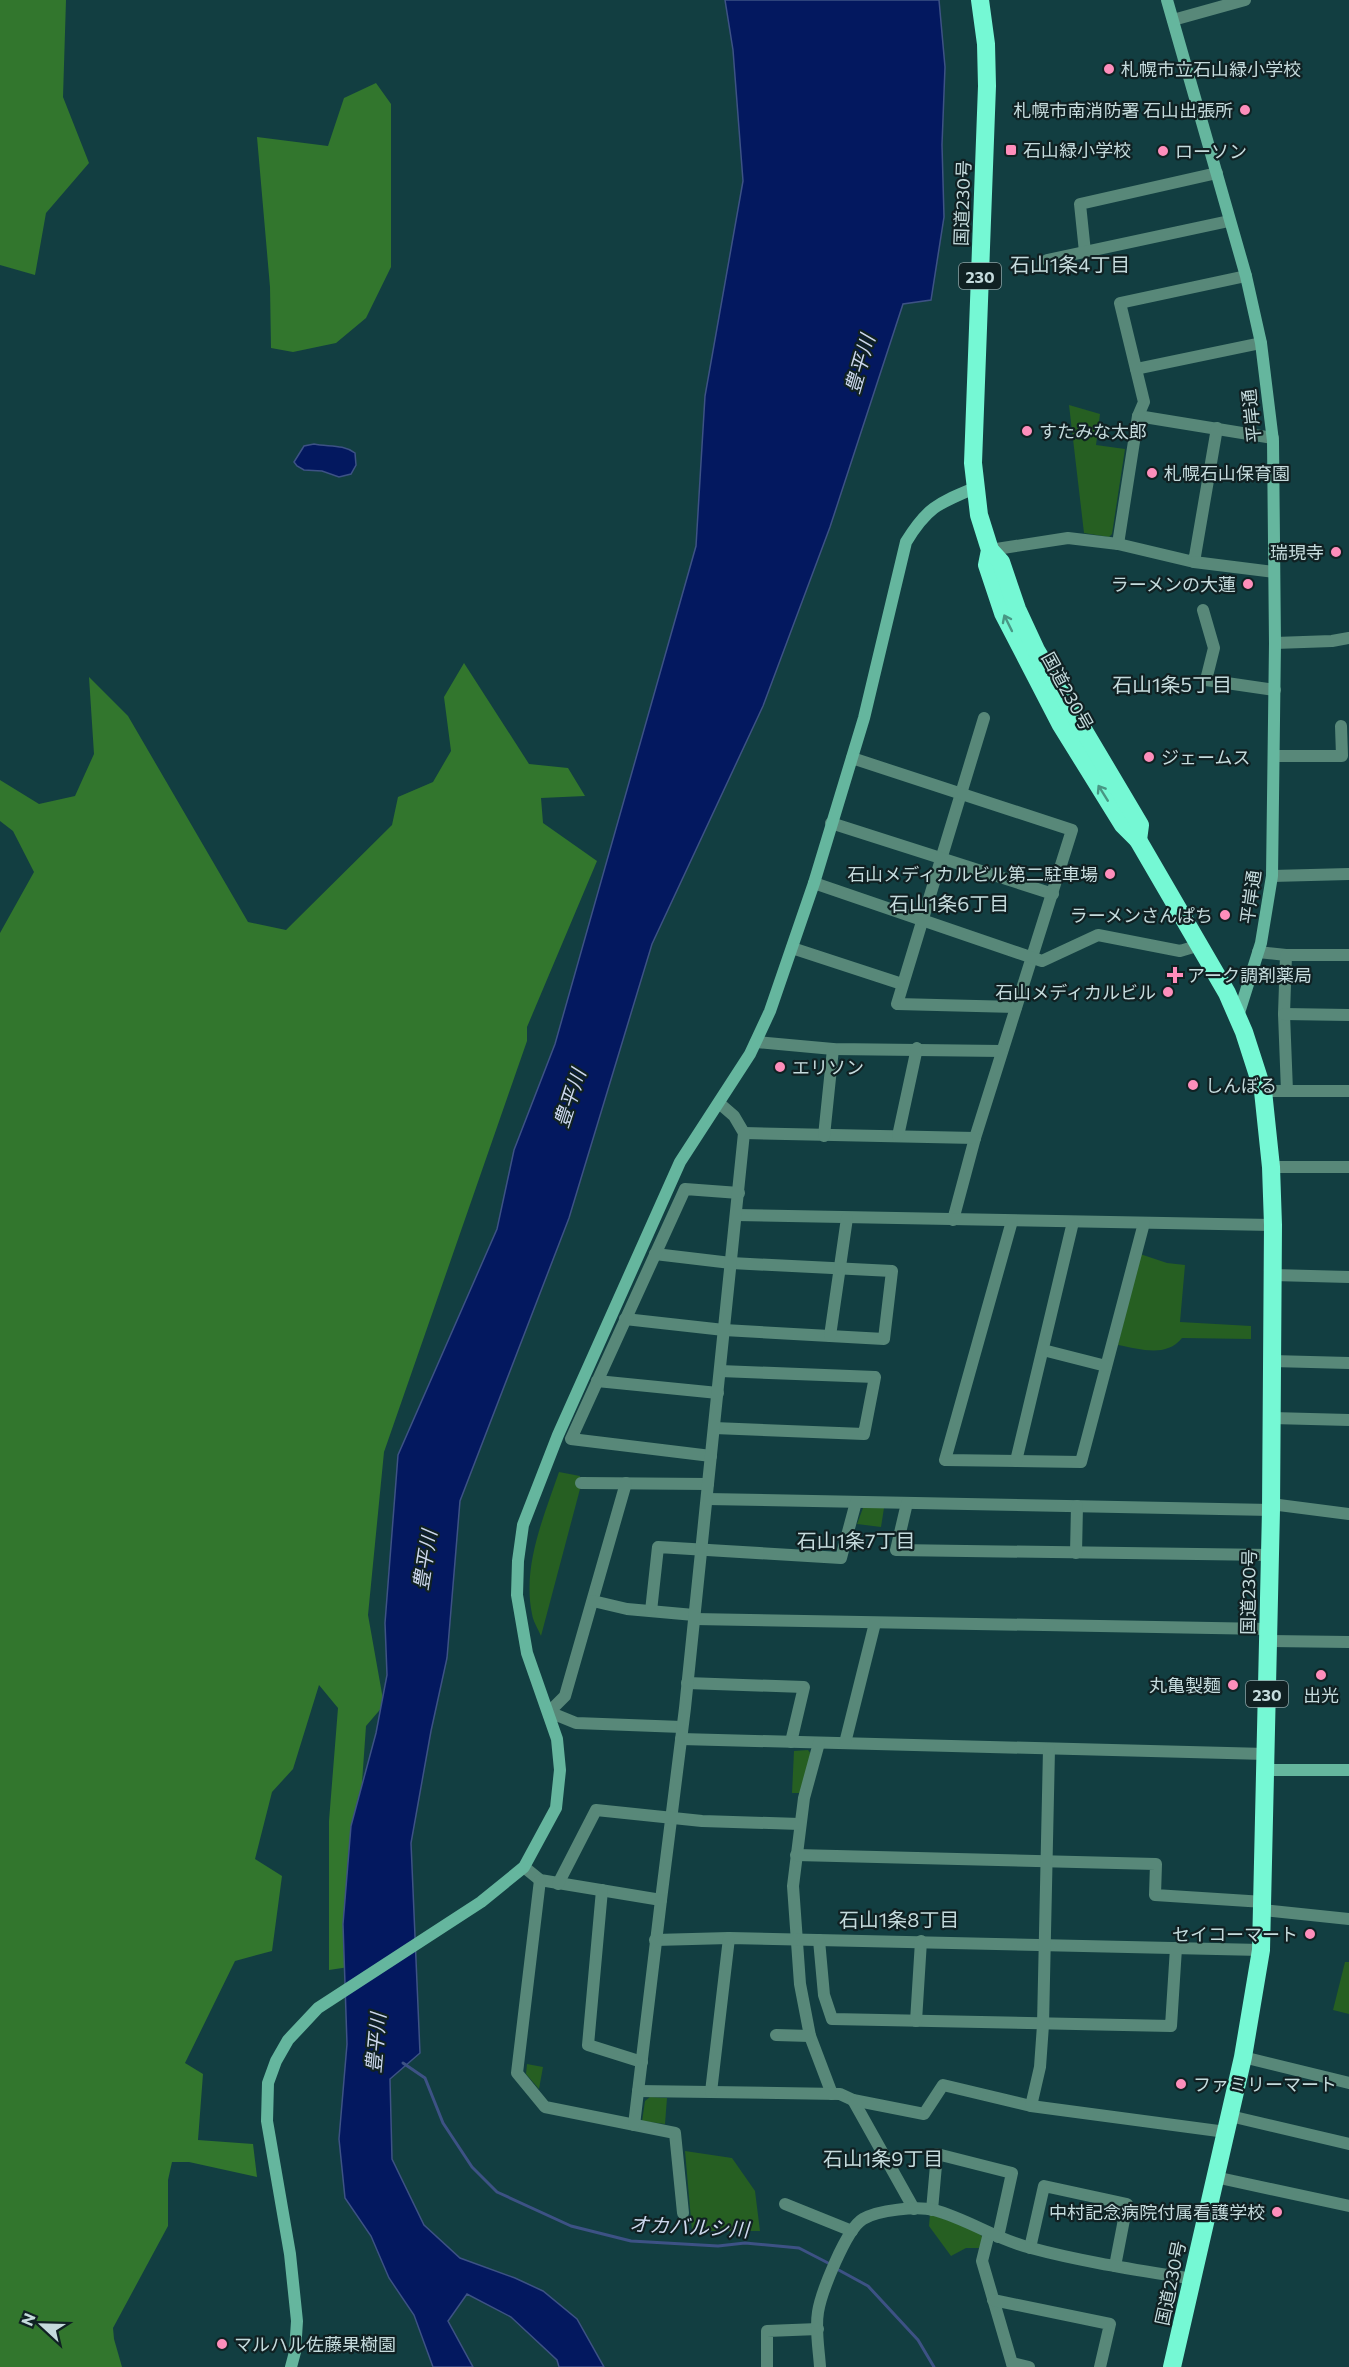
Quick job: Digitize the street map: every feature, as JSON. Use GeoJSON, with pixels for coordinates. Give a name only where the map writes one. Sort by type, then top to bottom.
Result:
{"type":"FeatureCollection","features":[{"type":"Feature","properties":{"kind":"highway","name":"国道230号"},"geometry":{"type":"LineString","coordinates":[[980,0],[986,44],[987,86],[973,463],[979,515],[990,550],[987,565],[1004,613],[1061,725],[1123,825],[1138,840],[1200,945],[1238,1016],[1263,1091],[1271,1167],[1273,1225],[1271,1507],[1264,1906],[1261,1950],[1243,2057],[1172,2367]]}},
{"type":"Feature","properties":{"kind":"street","name":"平岸通"},"geometry":{"type":"LineString","coordinates":[[1167,0],[1246,276],[1261,343],[1273,438],[1275,690],[1272,876],[1258,952],[1238,1016]]}},
{"type":"Feature","properties":{"kind":"street"},"geometry":{"type":"LineString","coordinates":[[1173,20],[1245,0]]}},
{"type":"Feature","properties":{"kind":"street"},"geometry":{"type":"LineString","coordinates":[[1085,252],[1080,204],[1216,173]]}},
{"type":"Feature","properties":{"kind":"street"},"geometry":{"type":"LineString","coordinates":[[1047,260],[1229,221]]}},
{"type":"Feature","properties":{"kind":"street"},"geometry":{"type":"LineString","coordinates":[[1118,544],[1138,416],[1144,402],[1120,303],[1246,276]]}},
{"type":"Feature","properties":{"kind":"street"},"geometry":{"type":"LineString","coordinates":[[1136,369],[1261,343]]}},
{"type":"Feature","properties":{"kind":"street"},"geometry":{"type":"LineString","coordinates":[[1138,416],[1273,438]]}},
{"type":"Feature","properties":{"kind":"street"},"geometry":{"type":"LineString","coordinates":[[1194,562],[1217,428]]}},
{"type":"Feature","properties":{"kind":"street"},"geometry":{"type":"LineString","coordinates":[[291,2367],[295,2352],[297,2320],[290,2254],[267,2121],[268,2083],[276,2061],[288,2040],[327,2002],[482,1902],[524,1867],[556,1808],[561,1770],[557,1739],[527,1653],[517,1595],[518,1562],[524,1525],[558,1435],[680,1162],[756,1042],[770,1011],[814,883],[852,758],[884,640],[906,542],[918,522],[930,509],[944,500],[977,487]]}},
{"type":"Feature","properties":{"kind":"street"},"geometry":{"type":"LineString","coordinates":[[990,550],[1068,538],[1118,544],[1194,562],[1274,572]]}},
{"type":"Feature","properties":{"kind":"street"},"geometry":{"type":"LineString","coordinates":[[1203,610],[1214,648],[1206,680],[1275,690]]}},
{"type":"Feature","properties":{"kind":"street"},"geometry":{"type":"LineString","coordinates":[[1275,643],[1332,641],[1349,638]]}},
{"type":"Feature","properties":{"kind":"street"},"geometry":{"type":"LineString","coordinates":[[984,718],[897,1004],[1016,1006]]}},
{"type":"Feature","properties":{"kind":"street"},"geometry":{"type":"LineString","coordinates":[[1274,756],[1345,756],[1341,726]]}},
{"type":"Feature","properties":{"kind":"street"},"geometry":{"type":"LineString","coordinates":[[852,758],[1072,830],[975,1138],[953,1220]]}},
{"type":"Feature","properties":{"kind":"street"},"geometry":{"type":"LineString","coordinates":[[831,823],[1053,894]]}},
{"type":"Feature","properties":{"kind":"street"},"geometry":{"type":"LineString","coordinates":[[1272,876],[1349,874]]}},
{"type":"Feature","properties":{"kind":"street"},"geometry":{"type":"LineString","coordinates":[[814,883],[1042,961],[1098,935],[1180,951],[1200,945]]}},
{"type":"Feature","properties":{"kind":"street"},"geometry":{"type":"LineString","coordinates":[[792,948],[902,984]]}},
{"type":"Feature","properties":{"kind":"street"},"geometry":{"type":"LineString","coordinates":[[1258,952],[1286,955],[1349,955]]}},
{"type":"Feature","properties":{"kind":"street"},"geometry":{"type":"LineString","coordinates":[[1286,955],[1284,1014],[1287,1091]]}},
{"type":"Feature","properties":{"kind":"street"},"geometry":{"type":"LineString","coordinates":[[1284,1014],[1349,1015]]}},
{"type":"Feature","properties":{"kind":"street"},"geometry":{"type":"LineString","coordinates":[[756,1042],[832,1049],[917,1048],[1002,1051]]}},
{"type":"Feature","properties":{"kind":"street"},"geometry":{"type":"LineString","coordinates":[[898,1136],[917,1048]]}},
{"type":"Feature","properties":{"kind":"street"},"geometry":{"type":"LineString","coordinates":[[824,1136],[832,1049]]}},
{"type":"Feature","properties":{"kind":"street"},"geometry":{"type":"LineString","coordinates":[[1263,1091],[1349,1091]]}},
{"type":"Feature","properties":{"kind":"street"},"geometry":{"type":"LineString","coordinates":[[634,2125],[682,1733],[744,1133],[734,1116],[719,1103]]}},
{"type":"Feature","properties":{"kind":"street"},"geometry":{"type":"LineString","coordinates":[[744,1133],[975,1138]]}},
{"type":"Feature","properties":{"kind":"street"},"geometry":{"type":"LineString","coordinates":[[1271,1167],[1349,1167]]}},
{"type":"Feature","properties":{"kind":"street"},"geometry":{"type":"LineString","coordinates":[[711,1456],[571,1439],[685,1189],[739,1193]]}},
{"type":"Feature","properties":{"kind":"street"},"geometry":{"type":"LineString","coordinates":[[736,1215],[1273,1225]]}},
{"type":"Feature","properties":{"kind":"street"},"geometry":{"type":"LineString","coordinates":[[830,1336],[847,1218]]}},
{"type":"Feature","properties":{"kind":"street"},"geometry":{"type":"LineString","coordinates":[[1012,1221],[945,1460],[1080,1462],[1144,1224]]}},
{"type":"Feature","properties":{"kind":"street"},"geometry":{"type":"LineString","coordinates":[[1016,1461],[1073,1222]]}},
{"type":"Feature","properties":{"kind":"street"},"geometry":{"type":"LineString","coordinates":[[625,1320],[724,1330],[884,1339],[892,1271],[731,1263],[655,1254]]}},
{"type":"Feature","properties":{"kind":"street"},"geometry":{"type":"LineString","coordinates":[[1273,1275],[1349,1276]]}},
{"type":"Feature","properties":{"kind":"street"},"geometry":{"type":"LineString","coordinates":[[1043,1350],[1106,1366]]}},
{"type":"Feature","properties":{"kind":"street"},"geometry":{"type":"LineString","coordinates":[[1272,1361],[1349,1363]]}},
{"type":"Feature","properties":{"kind":"street"},"geometry":{"type":"LineString","coordinates":[[714,1428],[864,1434],[875,1377],[720,1371]]}},
{"type":"Feature","properties":{"kind":"street"},"geometry":{"type":"LineString","coordinates":[[597,1382],[718,1393]]}},
{"type":"Feature","properties":{"kind":"street"},"geometry":{"type":"LineString","coordinates":[[1272,1418],[1349,1420]]}},
{"type":"Feature","properties":{"kind":"street"},"geometry":{"type":"LineString","coordinates":[[581,1483],[708,1484]]}},
{"type":"Feature","properties":{"kind":"street"},"geometry":{"type":"LineString","coordinates":[[549,1712],[565,1695],[626,1483]]}},
{"type":"Feature","properties":{"kind":"street"},"geometry":{"type":"LineString","coordinates":[[707,1499],[1271,1507],[1349,1514]]}},
{"type":"Feature","properties":{"kind":"street"},"geometry":{"type":"LineString","coordinates":[[651,1611],[658,1547],[841,1558],[856,1502]]}},
{"type":"Feature","properties":{"kind":"street"},"geometry":{"type":"LineString","coordinates":[[907,1503],[896,1550],[1270,1556]]}},
{"type":"Feature","properties":{"kind":"street"},"geometry":{"type":"LineString","coordinates":[[1076,1553],[1077,1506]]}},
{"type":"Feature","properties":{"kind":"street"},"geometry":{"type":"LineString","coordinates":[[592,1601],[627,1609],[694,1617],[1268,1635],[1349,1642]]}},
{"type":"Feature","properties":{"kind":"street"},"geometry":{"type":"LineString","coordinates":[[845,1743],[875,1623]]}},
{"type":"Feature","properties":{"kind":"street"},"geometry":{"type":"LineString","coordinates":[[687,1683],[804,1687],[791,1742]]}},
{"type":"Feature","properties":{"kind":"street"},"geometry":{"type":"LineString","coordinates":[[549,1712],[576,1722],[791,1742],[1049,1749],[1266,1762],[1349,1770]]}},
{"type":"Feature","properties":{"kind":"street"},"geometry":{"type":"LineString","coordinates":[[819,1743],[804,1798],[793,1886],[800,1984],[810,2036],[832,2094]]}},
{"type":"Feature","properties":{"kind":"street"},"geometry":{"type":"LineString","coordinates":[[1031,2106],[1040,2067],[1043,2025],[1049,1749]]}},
{"type":"Feature","properties":{"kind":"street"},"geometry":{"type":"LineString","coordinates":[[558,1884],[596,1810],[670,1818],[800,1824]]}},
{"type":"Feature","properties":{"kind":"street"},"geometry":{"type":"LineString","coordinates":[[796,1855],[1156,1864],[1155,1895],[1264,1906],[1349,1919]]}},
{"type":"Feature","properties":{"kind":"street"},"geometry":{"type":"LineString","coordinates":[[524,1867],[540,1880],[661,1900]]}},
{"type":"Feature","properties":{"kind":"street"},"geometry":{"type":"LineString","coordinates":[[540,1880],[517,2073],[545,2107],[675,2133],[683,2213]]}},
{"type":"Feature","properties":{"kind":"street"},"geometry":{"type":"LineString","coordinates":[[602,1890],[588,2045],[642,2062]]}},
{"type":"Feature","properties":{"kind":"street"},"geometry":{"type":"LineString","coordinates":[[655,1940],[729,1938],[921,1941],[1261,1950]]}},
{"type":"Feature","properties":{"kind":"street"},"geometry":{"type":"LineString","coordinates":[[711,2092],[729,1938]]}},
{"type":"Feature","properties":{"kind":"street"},"geometry":{"type":"LineString","coordinates":[[819,1940],[824,1995],[832,2019],[1043,2025],[1171,2026],[1176,1948]]}},
{"type":"Feature","properties":{"kind":"street"},"geometry":{"type":"LineString","coordinates":[[916,2021],[921,1941]]}},
{"type":"Feature","properties":{"kind":"street"},"geometry":{"type":"LineString","coordinates":[[776,2036],[810,2036]]}},
{"type":"Feature","properties":{"kind":"street"},"geometry":{"type":"LineString","coordinates":[[1243,2057],[1349,2083]]}},
{"type":"Feature","properties":{"kind":"street"},"geometry":{"type":"LineString","coordinates":[[638,2091],[840,2094],[853,2100],[924,2114],[943,2085],[1031,2106],[1228,2124],[1349,2144]]}},
{"type":"Feature","properties":{"kind":"street"},"geometry":{"type":"LineString","coordinates":[[853,2100],[914,2209]]}},
{"type":"Feature","properties":{"kind":"street"},"geometry":{"type":"LineString","coordinates":[[933,2210],[937,2154],[1012,2173],[994,2235],[982,2261],[1013,2365],[1029,2367]]}},
{"type":"Feature","properties":{"kind":"street"},"geometry":{"type":"LineString","coordinates":[[1215,2176],[1349,2206]]}},
{"type":"Feature","properties":{"kind":"street"},"geometry":{"type":"LineString","coordinates":[[1030,2248],[1044,2186],[1127,2204],[1115,2266]]}},
{"type":"Feature","properties":{"kind":"street"},"geometry":{"type":"LineString","coordinates":[[785,2204],[852,2231]]}},
{"type":"Feature","properties":{"kind":"street"},"geometry":{"type":"LineString","coordinates":[[820,2367],[818,2314],[823,2290],[842,2247],[852,2231],[863,2219],[877,2214],[914,2209],[933,2210],[1030,2248],[1192,2280]]}},
{"type":"Feature","properties":{"kind":"street"},"geometry":{"type":"LineString","coordinates":[[993,2300],[1110,2324],[1100,2367]]}},
{"type":"Feature","properties":{"kind":"street"},"geometry":{"type":"LineString","coordinates":[[767,2367],[766,2331],[818,2329]]}},
{"type":"Feature","properties":{"kind":"green space"},"geometry":{"type":"Polygon","coordinates":[[[0,0],[66,0],[63,97],[89,163],[46,213],[35,275],[0,265],[0,0]]]}},
{"type":"Feature","properties":{"kind":"green space"},"geometry":{"type":"Polygon","coordinates":[[[376,83],[391,104],[391,267],[366,318],[336,343],[293,352],[271,348],[270,287],[257,137],[328,146],[344,98],[376,83]]]}},
{"type":"Feature","properties":{"kind":"green space"},"geometry":{"type":"Polygon","coordinates":[[[1069,405],[1100,414],[1096,445],[1125,449],[1112,534],[1109,537],[1084,533],[1069,405]]]}},
{"type":"Feature","properties":{"kind":"green space"},"geometry":{"type":"Polygon","coordinates":[[[464,663],[529,764],[568,768],[585,796],[541,798],[543,823],[597,861],[527,1027],[527,1041],[384,1452],[368,1615],[384,1705],[366,1726],[349,1967],[329,1970],[329,1821],[338,1708],[319,1685],[293,1769],[272,1792],[255,1859],[282,1876],[272,1951],[235,1961],[185,2063],[203,2074],[198,2140],[253,2144],[257,2177],[189,2162],[172,2162],[168,2180],[168,2226],[113,2328],[122,2367],[0,2367],[0,933],[34,872],[13,831],[0,821],[0,780],[39,804],[75,796],[94,754],[89,677],[128,716],[248,922],[286,930],[392,825],[398,797],[433,782],[451,751],[444,697],[464,663]]]}},
{"type":"Feature","properties":{"kind":"green space"},"geometry":{"type":"Polygon","coordinates":[[[1140,1254],[1167,1263],[1185,1265],[1180,1322],[1251,1326],[1251,1339],[1182,1338],[1176,1344],[1161,1350],[1144,1350],[1118,1345],[1140,1254]]]}},
{"type":"Feature","properties":{"kind":"green space"},"geometry":{"type":"Polygon","coordinates":[[[559,1472],[580,1476],[580,1489],[541,1636],[532,1614],[530,1578],[536,1542],[559,1472]]]}},
{"type":"Feature","properties":{"kind":"green space"},"geometry":{"type":"Polygon","coordinates":[[[863,1508],[884,1508],[881,1527],[857,1524],[863,1508]]]}},
{"type":"Feature","properties":{"kind":"green space"},"geometry":{"type":"Polygon","coordinates":[[[808,1750],[811,1754],[800,1793],[792,1793],[794,1751],[808,1750]]]}},
{"type":"Feature","properties":{"kind":"green space"},"geometry":{"type":"Polygon","coordinates":[[[1345,1962],[1349,1962],[1349,2014],[1333,2010],[1345,1962]]]}},
{"type":"Feature","properties":{"kind":"green space"},"geometry":{"type":"Polygon","coordinates":[[[527,2064],[543,2067],[539,2089],[526,2074],[527,2064]]]}},
{"type":"Feature","properties":{"kind":"green space"},"geometry":{"type":"Polygon","coordinates":[[[650,2097],[667,2098],[665,2124],[642,2121],[645,2101],[650,2097]]]}},
{"type":"Feature","properties":{"kind":"green space"},"geometry":{"type":"Polygon","coordinates":[[[685,2151],[732,2158],[755,2191],[760,2231],[692,2231],[685,2151]]]}},
{"type":"Feature","properties":{"kind":"green space"},"geometry":{"type":"Polygon","coordinates":[[[930,2214],[978,2231],[983,2238],[979,2248],[966,2248],[951,2256],[929,2226],[930,2214]]]}},
{"type":"Feature","properties":{"kind":"water","name":"豊平川"},"geometry":{"type":"Polygon","coordinates":[[[725,0],[939,0],[945,67],[942,145],[944,217],[931,300],[903,304],[830,527],[763,706],[652,944],[569,1218],[460,1501],[447,1658],[411,1843],[420,2053],[390,2079],[392,2159],[424,2225],[460,2258],[543,2291],[577,2319],[604,2367],[559,2367],[557,2360],[511,2317],[467,2294],[448,2321],[473,2367],[433,2367],[414,2315],[389,2278],[371,2236],[345,2198],[339,2139],[347,2044],[343,1924],[351,1826],[376,1733],[387,1675],[385,1623],[398,1455],[497,1229],[514,1150],[555,1044],[696,546],[705,396],[743,181],[733,50],[725,0]]]}},
{"type":"Feature","properties":{"kind":"water"},"geometry":{"type":"Polygon","coordinates":[[[314,444],[340,447],[355,453],[356,465],[351,474],[339,477],[322,471],[304,470],[297,466],[294,462],[304,446],[314,444]]]}},
{"type":"Feature","properties":{"kind":"waterway","name":"オカバルシ川"},"geometry":{"type":"LineString","coordinates":[[403,2063],[425,2078],[443,2123],[472,2167],[497,2192],[571,2226],[631,2241],[718,2246],[745,2243],[799,2248],[830,2264]]}},
{"type":"Feature","properties":{"kind":"waterway","name":"オカバルシ川"},"geometry":{"type":"LineString","coordinates":[[835,2268],[868,2286],[918,2340],[934,2367]]}},
{"type":"Feature","properties":{"kind":"place","name":"札幌市立石山緑小学校"},"geometry":{"type":"Point","coordinates":[1109,69]}},
{"type":"Feature","properties":{"kind":"place","name":"札幌市南消防署 石山出張所"},"geometry":{"type":"Point","coordinates":[1245,110]}},
{"type":"Feature","properties":{"kind":"place","name":"石山緑小学校"},"geometry":{"type":"Point","coordinates":[1011,150]}},
{"type":"Feature","properties":{"kind":"place","name":"ローソン"},"geometry":{"type":"Point","coordinates":[1163,151]}},
{"type":"Feature","properties":{"kind":"place","name":"すたみな太郎"},"geometry":{"type":"Point","coordinates":[1027,431]}},
{"type":"Feature","properties":{"kind":"place","name":"札幌石山保育園"},"geometry":{"type":"Point","coordinates":[1152,473]}},
{"type":"Feature","properties":{"kind":"place","name":"瑞現寺"},"geometry":{"type":"Point","coordinates":[1336,552]}},
{"type":"Feature","properties":{"kind":"place","name":"ラーメンの大蓮"},"geometry":{"type":"Point","coordinates":[1248,584]}},
{"type":"Feature","properties":{"kind":"place","name":"ジェームス"},"geometry":{"type":"Point","coordinates":[1149,757]}},
{"type":"Feature","properties":{"kind":"place","name":"石山メディカルビル第二駐車場"},"geometry":{"type":"Point","coordinates":[1110,874]}},
{"type":"Feature","properties":{"kind":"place","name":"ラーメンさんぱち"},"geometry":{"type":"Point","coordinates":[1225,915]}},
{"type":"Feature","properties":{"kind":"place","name":"アーク調剤薬局"},"geometry":{"type":"Point","coordinates":[1175,975]}},
{"type":"Feature","properties":{"kind":"place","name":"石山メディカルビル"},"geometry":{"type":"Point","coordinates":[1168,992]}},
{"type":"Feature","properties":{"kind":"place","name":"エリソン"},"geometry":{"type":"Point","coordinates":[780,1067]}},
{"type":"Feature","properties":{"kind":"place","name":"しんぼる"},"geometry":{"type":"Point","coordinates":[1193,1085]}},
{"type":"Feature","properties":{"kind":"place","name":"出光"},"geometry":{"type":"Point","coordinates":[1321,1675]}},
{"type":"Feature","properties":{"kind":"place","name":"丸亀製麺"},"geometry":{"type":"Point","coordinates":[1233,1685]}},
{"type":"Feature","properties":{"kind":"place","name":"セイコーマート"},"geometry":{"type":"Point","coordinates":[1310,1934]}},
{"type":"Feature","properties":{"kind":"place","name":"ファミリーマート"},"geometry":{"type":"Point","coordinates":[1181,2084]}},
{"type":"Feature","properties":{"kind":"place","name":"中村記念病院付属看護学校"},"geometry":{"type":"Point","coordinates":[1277,2212]}},
{"type":"Feature","properties":{"kind":"place","name":"マルハル佐藤果樹園"},"geometry":{"type":"Point","coordinates":[222,2344]}},
{"type":"Feature","properties":{"kind":"district","name":"石山1条4丁目"},"geometry":{"type":"Point","coordinates":[1070,264]}},
{"type":"Feature","properties":{"kind":"district","name":"石山1条5丁目"},"geometry":{"type":"Point","coordinates":[1172,684]}},
{"type":"Feature","properties":{"kind":"district","name":"石山1条6丁目"},"geometry":{"type":"Point","coordinates":[949,903]}},
{"type":"Feature","properties":{"kind":"district","name":"石山1条7丁目"},"geometry":{"type":"Point","coordinates":[856,1540]}},
{"type":"Feature","properties":{"kind":"district","name":"石山1条8丁目"},"geometry":{"type":"Point","coordinates":[899,1919]}},
{"type":"Feature","properties":{"kind":"district","name":"石山1条9丁目"},"geometry":{"type":"Point","coordinates":[883,2158]}}]}
